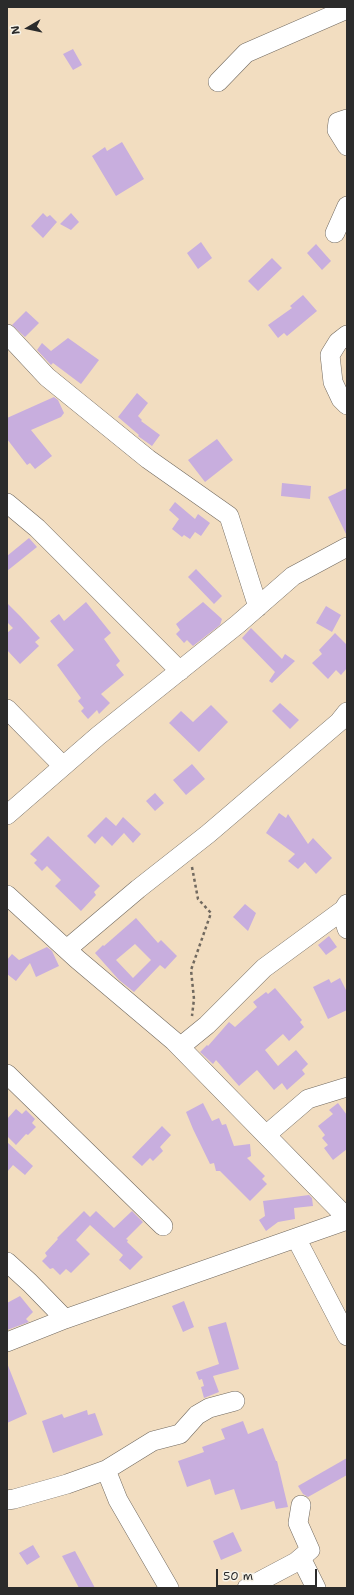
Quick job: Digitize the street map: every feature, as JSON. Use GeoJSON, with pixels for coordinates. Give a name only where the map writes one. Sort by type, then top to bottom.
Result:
{"type":"FeatureCollection","features":[{"type":"Feature","properties":{"kind":"street"},"geometry":{"type":"LineString","coordinates":[[218,82],[246,53],[347,9]]}},
{"type":"Feature","properties":{"kind":"street"},"geometry":{"type":"LineString","coordinates":[[347,118],[338,122],[337,130],[347,146]]}},
{"type":"Feature","properties":{"kind":"street"},"geometry":{"type":"LineString","coordinates":[[335,233],[347,206]]}},
{"type":"Feature","properties":{"kind":"street"},"geometry":{"type":"LineString","coordinates":[[7,334],[47,378],[148,459],[230,516],[258,607]]}},
{"type":"Feature","properties":{"kind":"street"},"geometry":{"type":"LineString","coordinates":[[347,335],[338,342],[330,355],[333,382],[341,399],[347,405]]}},
{"type":"Feature","properties":{"kind":"street"},"geometry":{"type":"LineString","coordinates":[[7,503],[37,528],[180,670]]}},
{"type":"Feature","properties":{"kind":"street"},"geometry":{"type":"LineString","coordinates":[[7,815],[98,736],[258,607],[293,576],[347,547]]}},
{"type":"Feature","properties":{"kind":"street"},"geometry":{"type":"LineString","coordinates":[[7,709],[63,766]]}},
{"type":"Feature","properties":{"kind":"street"},"geometry":{"type":"LineString","coordinates":[[67,949],[138,889],[189,849],[339,722],[347,712]]}},
{"type":"Feature","properties":{"kind":"street"},"geometry":{"type":"LineString","coordinates":[[7,895],[67,949],[185,1043],[266,1135],[347,1219],[65,1319],[7,1342]]}},
{"type":"Feature","properties":{"kind":"street"},"geometry":{"type":"LineString","coordinates":[[185,1043],[207,1025],[264,968],[345,907]]}},
{"type":"Feature","properties":{"kind":"street"},"geometry":{"type":"LineString","coordinates":[[345,907],[342,912],[347,930]]}},
{"type":"Feature","properties":{"kind":"street"},"geometry":{"type":"LineString","coordinates":[[7,1074],[163,1226]]}},
{"type":"Feature","properties":{"kind":"street"},"geometry":{"type":"LineString","coordinates":[[266,1135],[308,1099],[347,1087]]}},
{"type":"Feature","properties":{"kind":"street"},"geometry":{"type":"LineString","coordinates":[[296,1238],[347,1336]]}},
{"type":"Feature","properties":{"kind":"street"},"geometry":{"type":"LineString","coordinates":[[7,1262],[30,1282],[65,1319]]}},
{"type":"Feature","properties":{"kind":"street"},"geometry":{"type":"LineString","coordinates":[[7,1500],[59,1486],[106,1470],[153,1441],[180,1434],[197,1415],[209,1408],[234,1400]]}},
{"type":"Feature","properties":{"kind":"street"},"geometry":{"type":"LineString","coordinates":[[106,1470],[118,1500],[169,1588]]}},
{"type":"Feature","properties":{"kind":"street"},"geometry":{"type":"LineString","coordinates":[[247,1588],[301,1558],[310,1550],[298,1523],[301,1505]]}},
{"type":"Feature","properties":{"kind":"street"},"geometry":{"type":"LineString","coordinates":[[301,1558],[316,1588]]}},
{"type":"Feature","properties":{"kind":"path"},"geometry":{"type":"LineString","coordinates":[[185,1043],[194,999],[192,970],[211,913],[198,899],[189,849]]}},
{"type":"Feature","properties":{"kind":"building"},"geometry":{"type":"Polygon","coordinates":[[[73,49],[82,65],[73,70],[63,54],[73,49]]]}},
{"type":"Feature","properties":{"kind":"building"},"geometry":{"type":"Polygon","coordinates":[[[122,142],[144,179],[116,196],[92,156],[105,147],[107,151],[122,142]]]}},
{"type":"Feature","properties":{"kind":"building"},"geometry":{"type":"Polygon","coordinates":[[[43,213],[47,217],[50,215],[57,222],[43,238],[31,226],[43,213]]]}},
{"type":"Feature","properties":{"kind":"building"},"geometry":{"type":"Polygon","coordinates":[[[71,213],[79,222],[71,230],[60,224],[71,213]]]}},
{"type":"Feature","properties":{"kind":"building"},"geometry":{"type":"Polygon","coordinates":[[[201,242],[212,258],[198,269],[187,253],[201,242]]]}},
{"type":"Feature","properties":{"kind":"building"},"geometry":{"type":"Polygon","coordinates":[[[316,244],[331,261],[322,270],[307,253],[316,244]]]}},
{"type":"Feature","properties":{"kind":"building"},"geometry":{"type":"Polygon","coordinates":[[[272,258],[282,268],[258,291],[248,281],[272,258]]]}},
{"type":"Feature","properties":{"kind":"building"},"geometry":{"type":"Polygon","coordinates":[[[303,295],[317,311],[287,336],[284,333],[278,338],[268,325],[292,308],[290,306],[303,295]]]}},
{"type":"Feature","properties":{"kind":"building"},"geometry":{"type":"Polygon","coordinates":[[[26,311],[39,323],[25,337],[12,325],[26,311]]]}},
{"type":"Feature","properties":{"kind":"building"},"geometry":{"type":"Polygon","coordinates":[[[68,338],[99,360],[81,384],[53,363],[51,365],[37,350],[42,343],[51,351],[68,338]]]}},
{"type":"Feature","properties":{"kind":"building"},"geometry":{"type":"Polygon","coordinates":[[[137,393],[148,403],[138,416],[142,420],[141,421],[160,435],[152,446],[138,436],[139,435],[118,417],[137,393]]]}},
{"type":"Feature","properties":{"kind":"building"},"geometry":{"type":"Polygon","coordinates":[[[54,397],[58,400],[64,413],[61,417],[31,430],[52,456],[35,469],[30,463],[27,465],[7,439],[7,418],[54,397]]]}},
{"type":"Feature","properties":{"kind":"building"},"geometry":{"type":"Polygon","coordinates":[[[217,439],[233,460],[205,482],[188,460],[217,439]]]}},
{"type":"Feature","properties":{"kind":"building"},"geometry":{"type":"Polygon","coordinates":[[[282,483],[311,486],[310,499],[281,496],[282,483]]]}},
{"type":"Feature","properties":{"kind":"building"},"geometry":{"type":"Polygon","coordinates":[[[347,488],[347,536],[328,497],[347,488]]]}},
{"type":"Feature","properties":{"kind":"building"},"geometry":{"type":"Polygon","coordinates":[[[175,502],[195,519],[198,514],[210,523],[201,536],[195,532],[190,539],[184,535],[182,537],[172,529],[179,519],[169,510],[175,502]]]}},
{"type":"Feature","properties":{"kind":"building"},"geometry":{"type":"Polygon","coordinates":[[[29,538],[37,547],[7,571],[7,556],[29,538]]]}},
{"type":"Feature","properties":{"kind":"building"},"geometry":{"type":"Polygon","coordinates":[[[196,569],[222,596],[214,604],[188,577],[196,569]]]}},
{"type":"Feature","properties":{"kind":"building"},"geometry":{"type":"Polygon","coordinates":[[[86,602],[111,633],[104,639],[120,661],[116,665],[124,675],[101,694],[110,703],[99,714],[97,710],[88,719],[81,711],[84,708],[78,701],[81,698],[57,665],[74,650],[50,621],[59,614],[64,621],[86,602]]]}},
{"type":"Feature","properties":{"kind":"building"},"geometry":{"type":"Polygon","coordinates":[[[203,602],[222,619],[220,625],[193,646],[187,640],[184,643],[176,634],[180,630],[176,624],[203,602]]]}},
{"type":"Feature","properties":{"kind":"building"},"geometry":{"type":"Polygon","coordinates":[[[7,603],[40,638],[35,642],[39,646],[20,664],[7,650],[7,633],[13,628],[7,622],[7,603]]]}},
{"type":"Feature","properties":{"kind":"building"},"geometry":{"type":"Polygon","coordinates":[[[326,606],[341,615],[332,632],[316,623],[326,606]]]}},
{"type":"Feature","properties":{"kind":"building"},"geometry":{"type":"Polygon","coordinates":[[[251,628],[282,659],[285,654],[295,661],[272,683],[269,681],[275,672],[242,638],[251,628]]]}},
{"type":"Feature","properties":{"kind":"building"},"geometry":{"type":"Polygon","coordinates":[[[335,633],[347,645],[347,668],[341,675],[336,670],[328,679],[312,663],[322,654],[319,650],[335,633]]]}},
{"type":"Feature","properties":{"kind":"building"},"geometry":{"type":"Polygon","coordinates":[[[280,703],[299,720],[290,729],[272,711],[280,703]]]}},
{"type":"Feature","properties":{"kind":"building"},"geometry":{"type":"Polygon","coordinates":[[[211,705],[228,722],[199,752],[169,723],[181,711],[193,722],[211,705]]]}},
{"type":"Feature","properties":{"kind":"building"},"geometry":{"type":"Polygon","coordinates":[[[192,764],[205,779],[186,795],[173,780],[192,764]]]}},
{"type":"Feature","properties":{"kind":"building"},"geometry":{"type":"Polygon","coordinates":[[[155,793],[164,803],[155,811],[146,801],[155,793]]]}},
{"type":"Feature","properties":{"kind":"building"},"geometry":{"type":"Polygon","coordinates":[[[279,813],[286,818],[288,814],[308,844],[313,838],[332,858],[316,874],[305,862],[298,869],[288,861],[295,854],[266,833],[279,813]]]}},
{"type":"Feature","properties":{"kind":"building"},"geometry":{"type":"Polygon","coordinates":[[[106,817],[116,826],[123,817],[141,834],[133,843],[124,833],[112,846],[102,836],[95,844],[87,836],[106,817]]]}},
{"type":"Feature","properties":{"kind":"building"},"geometry":{"type":"Polygon","coordinates":[[[48,836],[100,886],[94,892],[96,895],[81,911],[55,886],[61,880],[47,866],[42,871],[34,863],[37,860],[30,854],[48,836]]]}},
{"type":"Feature","properties":{"kind":"building"},"geometry":{"type":"Polygon","coordinates":[[[245,904],[256,913],[248,931],[233,917],[245,904]]]}},
{"type":"Feature","properties":{"kind":"building"},"geometry":{"type":"Polygon","coordinates":[[[136,918],[158,943],[161,940],[177,956],[165,969],[160,965],[134,992],[119,980],[95,953],[103,945],[104,946],[136,918]],[[135,944],[116,960],[133,978],[151,960],[135,944]]]}},
{"type":"Feature","properties":{"kind":"building"},"geometry":{"type":"Polygon","coordinates":[[[329,936],[337,947],[326,955],[318,945],[329,936]]]}},
{"type":"Feature","properties":{"kind":"building"},"geometry":{"type":"Polygon","coordinates":[[[47,947],[52,951],[59,966],[36,977],[30,963],[16,981],[7,974],[7,960],[12,954],[19,960],[47,947]]]}},
{"type":"Feature","properties":{"kind":"building"},"geometry":{"type":"Polygon","coordinates":[[[340,978],[347,992],[347,1010],[328,1019],[313,987],[329,979],[331,983],[340,978]]]}},
{"type":"Feature","properties":{"kind":"building"},"geometry":{"type":"Polygon","coordinates":[[[275,988],[302,1020],[300,1022],[304,1027],[289,1041],[283,1034],[265,1050],[278,1066],[296,1050],[308,1064],[302,1070],[305,1074],[287,1090],[282,1083],[274,1090],[257,1070],[239,1086],[216,1060],[213,1064],[200,1052],[207,1045],[208,1046],[229,1022],[235,1027],[257,1007],[253,1002],[266,992],[268,994],[275,988]]]}},
{"type":"Feature","properties":{"kind":"building"},"geometry":{"type":"Polygon","coordinates":[[[203,1103],[212,1121],[219,1118],[222,1125],[226,1124],[234,1146],[250,1144],[251,1156],[247,1158],[265,1176],[262,1179],[267,1184],[250,1201],[220,1171],[216,1171],[214,1163],[210,1164],[193,1129],[186,1112],[203,1103]]]}},
{"type":"Feature","properties":{"kind":"building"},"geometry":{"type":"Polygon","coordinates":[[[338,1103],[347,1115],[347,1149],[333,1160],[324,1148],[328,1145],[322,1138],[325,1135],[318,1126],[333,1114],[329,1110],[338,1103]]]}},
{"type":"Feature","properties":{"kind":"building"},"geometry":{"type":"Polygon","coordinates":[[[16,1109],[22,1114],[26,1110],[35,1119],[32,1123],[36,1127],[28,1135],[26,1134],[16,1145],[7,1136],[7,1119],[16,1109]]]}},
{"type":"Feature","properties":{"kind":"building"},"geometry":{"type":"Polygon","coordinates":[[[162,1126],[171,1135],[160,1147],[163,1151],[153,1161],[150,1158],[142,1166],[132,1157],[162,1126]]]}},
{"type":"Feature","properties":{"kind":"building"},"geometry":{"type":"Polygon","coordinates":[[[7,1142],[33,1166],[25,1175],[13,1165],[7,1172],[7,1142]]]}},
{"type":"Feature","properties":{"kind":"building"},"geometry":{"type":"Polygon","coordinates":[[[309,1195],[312,1198],[313,1206],[294,1208],[295,1219],[278,1222],[266,1231],[259,1220],[265,1216],[263,1201],[309,1195]]]}},
{"type":"Feature","properties":{"kind":"building"},"geometry":{"type":"Polygon","coordinates":[[[84,1211],[90,1217],[96,1211],[114,1228],[132,1211],[143,1222],[126,1239],[128,1240],[127,1242],[143,1257],[130,1270],[119,1260],[123,1255],[90,1225],[76,1240],[90,1254],[71,1273],[66,1269],[60,1275],[53,1268],[50,1269],[42,1261],[47,1256],[45,1253],[58,1239],[57,1238],[84,1211]]]}},
{"type":"Feature","properties":{"kind":"building"},"geometry":{"type":"Polygon","coordinates":[[[20,1296],[33,1312],[26,1319],[29,1322],[7,1330],[7,1303],[20,1296]]]}},
{"type":"Feature","properties":{"kind":"building"},"geometry":{"type":"Polygon","coordinates":[[[184,1301],[194,1327],[183,1332],[172,1306],[184,1301]]]}},
{"type":"Feature","properties":{"kind":"building"},"geometry":{"type":"Polygon","coordinates":[[[226,1322],[239,1369],[213,1376],[219,1392],[204,1398],[201,1387],[204,1386],[202,1379],[199,1380],[196,1372],[219,1364],[208,1327],[226,1322]]]}},
{"type":"Feature","properties":{"kind":"building"},"geometry":{"type":"Polygon","coordinates":[[[7,1363],[27,1414],[7,1423],[7,1363]]]}},
{"type":"Feature","properties":{"kind":"building"},"geometry":{"type":"Polygon","coordinates":[[[87,1410],[88,1415],[95,1413],[103,1435],[53,1453],[42,1421],[62,1414],[64,1418],[87,1410]]]}},
{"type":"Feature","properties":{"kind":"building"},"geometry":{"type":"Polygon","coordinates":[[[243,1421],[248,1434],[263,1428],[277,1461],[288,1507],[276,1509],[274,1501],[241,1510],[234,1489],[215,1495],[210,1479],[187,1487],[178,1461],[204,1452],[202,1447],[225,1439],[221,1429],[243,1421]]]}},
{"type":"Feature","properties":{"kind":"building"},"geometry":{"type":"Polygon","coordinates":[[[347,1458],[347,1475],[308,1497],[303,1494],[298,1486],[347,1458]]]}},
{"type":"Feature","properties":{"kind":"building"},"geometry":{"type":"Polygon","coordinates":[[[233,1532],[242,1551],[221,1560],[213,1541],[233,1532]]]}},
{"type":"Feature","properties":{"kind":"building"},"geometry":{"type":"Polygon","coordinates":[[[33,1545],[40,1557],[27,1565],[19,1553],[33,1545]]]}},
{"type":"Feature","properties":{"kind":"building"},"geometry":{"type":"Polygon","coordinates":[[[75,1551],[95,1588],[79,1588],[62,1556],[75,1551]]]}}]}
